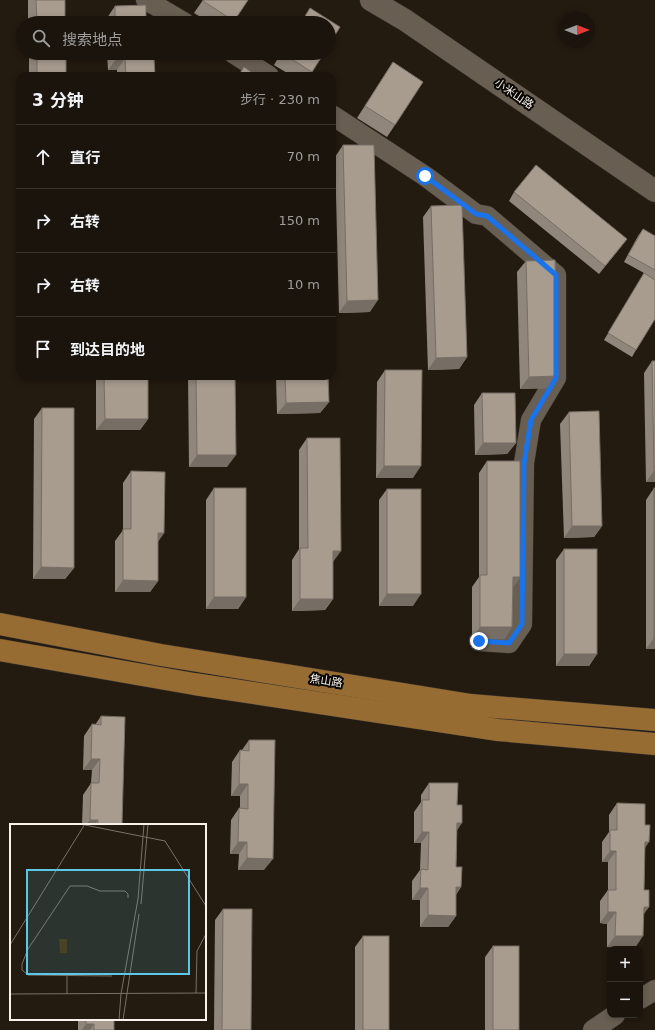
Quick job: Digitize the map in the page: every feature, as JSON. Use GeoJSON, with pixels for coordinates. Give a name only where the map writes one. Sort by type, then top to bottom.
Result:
{"type":"FeatureCollection","features":[{"type":"Feature","properties":{"kind":"main road","name":"焦山路"},"geometry":{"type":"LineString","coordinates":[[0,624],[160,655],[471,705],[655,720]]}},
{"type":"Feature","properties":{"kind":"main road","name":"焦山路"},"geometry":{"type":"LineString","coordinates":[[0,650],[194,684],[490,729],[655,744]]}},
{"type":"Feature","properties":{"kind":"street"},"geometry":{"type":"LineString","coordinates":[[146,0],[173,16]]}},
{"type":"Feature","properties":{"kind":"street","name":"小米山路"},"geometry":{"type":"LineString","coordinates":[[371,0],[405,20],[655,191]]}},
{"type":"Feature","properties":{"kind":"street"},"geometry":{"type":"LineString","coordinates":[[244,60],[263,72]]}},
{"type":"Feature","properties":{"kind":"street"},"geometry":{"type":"LineString","coordinates":[[336,118],[425,176],[476,214],[487,216],[556,275],[556,378],[531,420],[524,463],[522,624],[509,643],[479,641]]}},
{"type":"Feature","properties":{"kind":"street"},"geometry":{"type":"LineString","coordinates":[[643,997],[655,990]]}},
{"type":"Feature","properties":{"kind":"street"},"geometry":{"type":"LineString","coordinates":[[593,1030],[611,1018]]}},
{"type":"Feature","properties":{"kind":"building"},"geometry":{"type":"Polygon","coordinates":[[[36,0],[65,0],[65,16],[37,16],[36,0]]]}},
{"type":"Feature","properties":{"kind":"building"},"geometry":{"type":"Polygon","coordinates":[[[248,0],[237,16],[226,16],[203,1],[248,0]]]}},
{"type":"Feature","properties":{"kind":"building"},"geometry":{"type":"Polygon","coordinates":[[[146,5],[146,16],[115,16],[115,6],[146,5]]]}},
{"type":"Feature","properties":{"kind":"building"},"geometry":{"type":"Polygon","coordinates":[[[310,8],[323,16],[305,16],[310,8]]]}},
{"type":"Feature","properties":{"kind":"building"},"geometry":{"type":"Polygon","coordinates":[[[336,24],[340,27],[336,34],[336,24]]]}},
{"type":"Feature","properties":{"kind":"building"},"geometry":{"type":"Polygon","coordinates":[[[37,60],[66,60],[66,72],[37,72],[37,60]]]}},
{"type":"Feature","properties":{"kind":"building"},"geometry":{"type":"Polygon","coordinates":[[[125,60],[154,60],[155,72],[126,72],[125,60]]]}},
{"type":"Feature","properties":{"kind":"building"},"geometry":{"type":"Polygon","coordinates":[[[293,60],[320,60],[312,72],[293,60]]]}},
{"type":"Feature","properties":{"kind":"building"},"geometry":{"type":"Polygon","coordinates":[[[393,62],[423,82],[395,125],[365,106],[393,62]]]}},
{"type":"Feature","properties":{"kind":"building"},"geometry":{"type":"Polygon","coordinates":[[[244,67],[251,72],[241,72],[244,67]]]}},
{"type":"Feature","properties":{"kind":"building"},"geometry":{"type":"Polygon","coordinates":[[[343,145],[374,145],[378,300],[347,301],[343,145]]]}},
{"type":"Feature","properties":{"kind":"building"},"geometry":{"type":"Polygon","coordinates":[[[536,165],[627,239],[605,266],[514,192],[536,165]]]}},
{"type":"Feature","properties":{"kind":"building"},"geometry":{"type":"Polygon","coordinates":[[[462,205],[467,357],[436,358],[431,206],[462,205]]]}},
{"type":"Feature","properties":{"kind":"building"},"geometry":{"type":"Polygon","coordinates":[[[643,229],[655,236],[655,270],[628,255],[643,229]]]}},
{"type":"Feature","properties":{"kind":"building"},"geometry":{"type":"Polygon","coordinates":[[[555,260],[558,376],[529,377],[526,261],[555,260]]]}},
{"type":"Feature","properties":{"kind":"building"},"geometry":{"type":"Polygon","coordinates":[[[644,273],[655,280],[655,319],[636,350],[608,333],[644,273]]]}},
{"type":"Feature","properties":{"kind":"building"},"geometry":{"type":"Polygon","coordinates":[[[652,361],[655,361],[655,471],[654,471],[652,361]]]}},
{"type":"Feature","properties":{"kind":"building"},"geometry":{"type":"Polygon","coordinates":[[[385,370],[422,370],[421,466],[384,466],[385,370]]]}},
{"type":"Feature","properties":{"kind":"building"},"geometry":{"type":"Polygon","coordinates":[[[104,380],[148,380],[148,419],[105,419],[104,380]]]}},
{"type":"Feature","properties":{"kind":"building"},"geometry":{"type":"Polygon","coordinates":[[[196,380],[235,380],[236,455],[197,455],[196,380]]]}},
{"type":"Feature","properties":{"kind":"building"},"geometry":{"type":"Polygon","coordinates":[[[285,380],[328,380],[329,402],[286,403],[285,380]]]}},
{"type":"Feature","properties":{"kind":"building"},"geometry":{"type":"Polygon","coordinates":[[[482,393],[515,393],[516,443],[483,443],[482,393]]]}},
{"type":"Feature","properties":{"kind":"building"},"geometry":{"type":"Polygon","coordinates":[[[42,408],[74,408],[74,568],[41,567],[42,408]]]}},
{"type":"Feature","properties":{"kind":"building"},"geometry":{"type":"Polygon","coordinates":[[[599,411],[602,526],[572,526],[569,412],[599,411]]]}},
{"type":"Feature","properties":{"kind":"building"},"geometry":{"type":"Polygon","coordinates":[[[307,438],[340,438],[341,551],[333,551],[333,599],[300,599],[300,548],[308,548],[307,438]]]}},
{"type":"Feature","properties":{"kind":"building"},"geometry":{"type":"Polygon","coordinates":[[[487,461],[520,461],[520,577],[513,577],[512,627],[480,627],[480,575],[487,575],[487,461]]]}},
{"type":"Feature","properties":{"kind":"building"},"geometry":{"type":"Polygon","coordinates":[[[131,471],[165,472],[164,533],[158,533],[158,581],[123,580],[123,529],[131,529],[131,471]]]}},
{"type":"Feature","properties":{"kind":"building"},"geometry":{"type":"Polygon","coordinates":[[[214,488],[246,488],[246,597],[214,597],[214,488]]]}},
{"type":"Feature","properties":{"kind":"building"},"geometry":{"type":"Polygon","coordinates":[[[655,488],[655,638],[654,638],[655,488]]]}},
{"type":"Feature","properties":{"kind":"building"},"geometry":{"type":"Polygon","coordinates":[[[387,489],[421,489],[421,594],[387,594],[387,489]]]}},
{"type":"Feature","properties":{"kind":"building"},"geometry":{"type":"Polygon","coordinates":[[[564,549],[597,549],[597,654],[564,654],[564,549]]]}},
{"type":"Feature","properties":{"kind":"building"},"geometry":{"type":"Polygon","coordinates":[[[101,716],[125,717],[122,824],[98,824],[98,820],[90,820],[91,783],[99,783],[100,759],[91,759],[92,724],[101,725],[101,716]]]}},
{"type":"Feature","properties":{"kind":"building"},"geometry":{"type":"Polygon","coordinates":[[[249,740],[275,740],[273,859],[247,858],[247,842],[238,842],[239,808],[248,809],[248,784],[239,784],[240,750],[249,751],[249,740]]]}},
{"type":"Feature","properties":{"kind":"building"},"geometry":{"type":"Polygon","coordinates":[[[429,783],[458,783],[457,805],[462,805],[462,823],[457,823],[456,867],[462,867],[461,887],[456,887],[456,916],[428,915],[428,888],[420,888],[421,869],[428,870],[429,832],[422,832],[422,800],[429,800],[429,783]]]}},
{"type":"Feature","properties":{"kind":"building"},"geometry":{"type":"Polygon","coordinates":[[[617,803],[645,804],[645,825],[650,825],[649,842],[645,842],[644,890],[649,890],[649,907],[644,907],[643,936],[615,936],[616,912],[608,912],[608,890],[616,890],[616,851],[610,851],[610,830],[617,830],[617,803]]]}},
{"type":"Feature","properties":{"kind":"building"},"geometry":{"type":"Polygon","coordinates":[[[223,909],[252,909],[251,1030],[222,1030],[223,909]]]}},
{"type":"Feature","properties":{"kind":"building"},"geometry":{"type":"Polygon","coordinates":[[[363,936],[389,936],[389,1030],[363,1030],[363,936]]]}},
{"type":"Feature","properties":{"kind":"building"},"geometry":{"type":"Polygon","coordinates":[[[493,946],[519,946],[519,1030],[493,1030],[493,946]]]}},
{"type":"Feature","properties":{"kind":"building"},"geometry":{"type":"Polygon","coordinates":[[[86,1020],[114,1020],[114,1030],[94,1030],[94,1024],[86,1024],[86,1020]]]}},
{"type":"Feature","properties":{"kind":"route"},"geometry":{"type":"LineString","coordinates":[[425,176],[476,214],[487,216],[556,275],[556,378],[531,420],[524,463],[522,624],[509,643],[479,641]]}}]}
